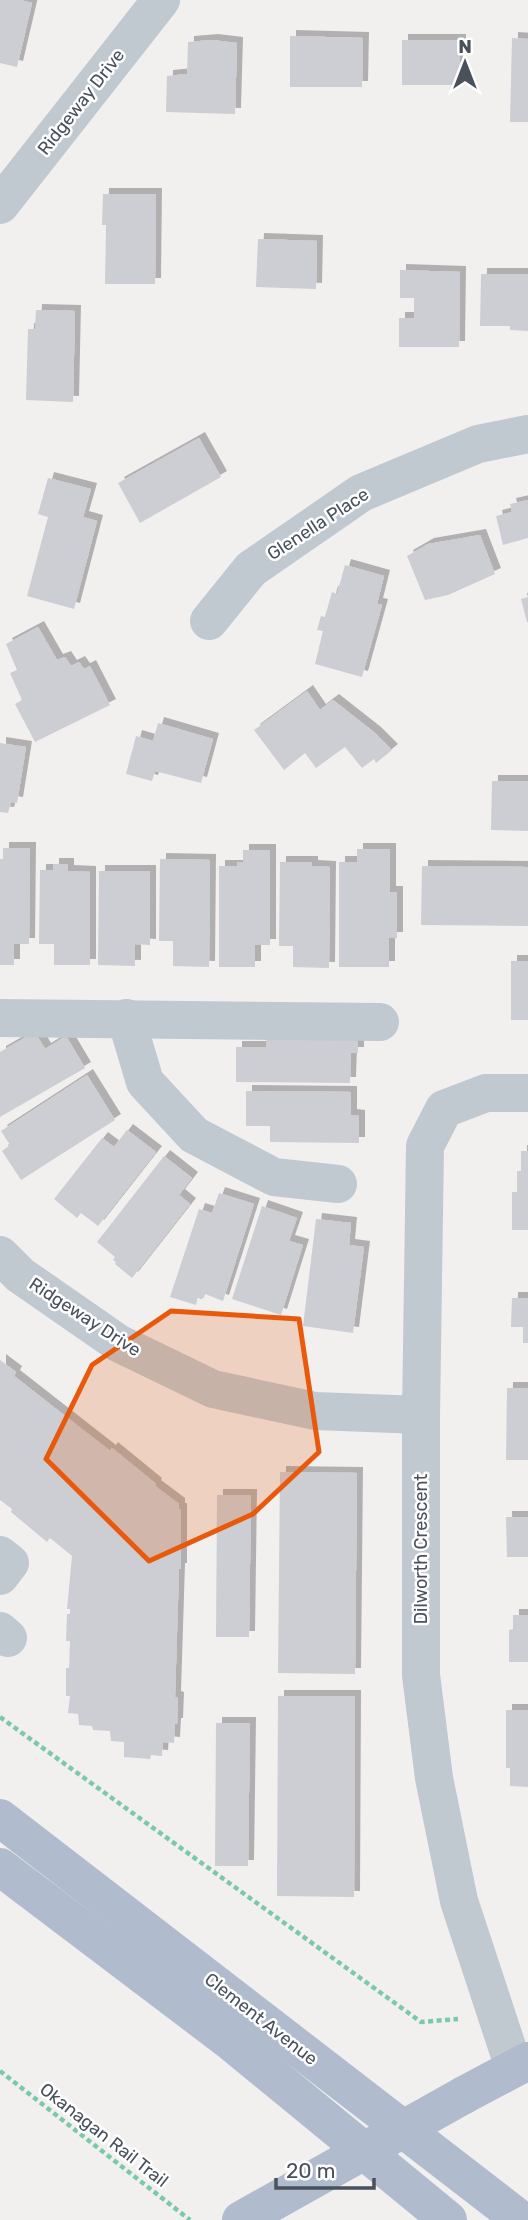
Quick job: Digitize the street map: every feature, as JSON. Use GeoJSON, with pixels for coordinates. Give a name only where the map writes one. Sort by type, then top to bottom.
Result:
{"type":"FeatureCollection","features":[{"type":"Feature","properties":{"kind":"main road","name":"Clement Avenue"},"geometry":{"type":"LineString","coordinates":[[0,1818],[521,2220]]}},
{"type":"Feature","properties":{"kind":"main road","name":"Clement Avenue"},"geometry":{"type":"LineString","coordinates":[[0,1867],[230,2040],[448,2220]]}},
{"type":"Feature","properties":{"kind":"main road"},"geometry":{"type":"LineString","coordinates":[[241,2220],[521,2064]]}},
{"type":"Feature","properties":{"kind":"street","name":"Ridgeway Drive"},"geometry":{"type":"LineString","coordinates":[[0,205],[161,0]]}},
{"type":"Feature","properties":{"kind":"street","name":"Glenella Place"},"geometry":{"type":"LineString","coordinates":[[209,621],[251,569],[361,493],[478,444],[528,434]]}},
{"type":"Feature","properties":{"kind":"street"},"geometry":{"type":"LineString","coordinates":[[0,1018],[380,1022]]}},
{"type":"Feature","properties":{"kind":"street"},"geometry":{"type":"LineString","coordinates":[[126,1018],[145,1082],[194,1135],[274,1177],[338,1184]]}},
{"type":"Feature","properties":{"kind":"street","name":"Dilworth Crescent"},"geometry":{"type":"LineString","coordinates":[[521,2064],[459,1901],[434,1778],[421,1675],[421,1415],[425,1146],[444,1109],[486,1093],[528,1093]]}},
{"type":"Feature","properties":{"kind":"street","name":"Ridgeway Drive"},"geometry":{"type":"LineString","coordinates":[[0,1255],[20,1275],[118,1343],[213,1388],[315,1411],[421,1415]]}},
{"type":"Feature","properties":{"kind":"street"},"geometry":{"type":"LineString","coordinates":[[0,1555],[10,1563],[0,1576]]}},
{"type":"Feature","properties":{"kind":"path"},"geometry":{"type":"LineString","coordinates":[[0,1717],[421,2022],[458,2019]]}},
{"type":"Feature","properties":{"kind":"path","name":"Okanagan Rail Trail"},"geometry":{"type":"LineString","coordinates":[[0,2071],[187,2219]]}},
{"type":"Feature","properties":{"kind":"highlighted area"},"geometry":{"type":"Polygon","coordinates":[[[171,1311],[299,1319],[319,1452],[253,1514],[149,1561],[46,1459],[92,1365],[171,1311]]]}},
{"type":"Feature","properties":{"kind":"building"},"geometry":{"type":"Polygon","coordinates":[[[0,0],[32,3],[17,67],[0,63],[0,0]]]}},
{"type":"Feature","properties":{"kind":"building"},"geometry":{"type":"Polygon","coordinates":[[[290,36],[363,38],[362,87],[290,87],[290,36]]]}},
{"type":"Feature","properties":{"kind":"building"},"geometry":{"type":"Polygon","coordinates":[[[512,38],[528,39],[528,122],[510,122],[512,38]]]}},
{"type":"Feature","properties":{"kind":"building"},"geometry":{"type":"Polygon","coordinates":[[[212,40],[237,43],[235,114],[166,112],[167,76],[187,74],[188,42],[212,40]]]}},
{"type":"Feature","properties":{"kind":"building"},"geometry":{"type":"Polygon","coordinates":[[[402,40],[460,40],[460,85],[402,85],[402,40]]]}},
{"type":"Feature","properties":{"kind":"building"},"geometry":{"type":"Polygon","coordinates":[[[103,194],[156,194],[155,284],[105,284],[106,225],[102,225],[103,194]]]}},
{"type":"Feature","properties":{"kind":"building"},"geometry":{"type":"Polygon","coordinates":[[[258,239],[317,241],[316,289],[256,287],[258,239]]]}},
{"type":"Feature","properties":{"kind":"building"},"geometry":{"type":"Polygon","coordinates":[[[400,270],[460,272],[459,347],[399,347],[399,318],[414,318],[414,298],[400,298],[400,270]]]}},
{"type":"Feature","properties":{"kind":"building"},"geometry":{"type":"Polygon","coordinates":[[[481,274],[528,274],[528,331],[510,330],[510,326],[480,326],[481,274]]]}},
{"type":"Feature","properties":{"kind":"building"},"geometry":{"type":"Polygon","coordinates":[[[36,310],[75,311],[73,402],[26,400],[28,329],[35,329],[36,310]]]}},
{"type":"Feature","properties":{"kind":"building"},"geometry":{"type":"Polygon","coordinates":[[[199,438],[221,477],[140,523],[118,483],[199,438]]]}},
{"type":"Feature","properties":{"kind":"building"},"geometry":{"type":"Polygon","coordinates":[[[48,478],[91,489],[83,517],[97,521],[74,609],[27,596],[48,517],[38,514],[48,478]]]}},
{"type":"Feature","properties":{"kind":"building"},"geometry":{"type":"Polygon","coordinates":[[[528,500],[528,538],[503,545],[496,516],[512,512],[510,504],[528,500]]]}},
{"type":"Feature","properties":{"kind":"building"},"geometry":{"type":"Polygon","coordinates":[[[480,535],[495,574],[448,595],[425,600],[407,556],[428,544],[480,535]]]}},
{"type":"Feature","properties":{"kind":"building"},"geometry":{"type":"Polygon","coordinates":[[[345,565],[384,576],[377,604],[382,605],[362,677],[315,664],[323,631],[317,630],[321,616],[325,617],[332,592],[337,594],[345,565]]]}},
{"type":"Feature","properties":{"kind":"building"},"geometry":{"type":"Polygon","coordinates":[[[528,597],[528,622],[527,622],[521,599],[528,597]]]}},
{"type":"Feature","properties":{"kind":"building"},"geometry":{"type":"Polygon","coordinates":[[[38,627],[57,660],[65,657],[71,666],[79,662],[84,669],[90,666],[110,705],[35,742],[15,704],[22,700],[10,673],[17,670],[6,644],[38,627]]]}},
{"type":"Feature","properties":{"kind":"building"},"geometry":{"type":"Polygon","coordinates":[[[307,691],[320,710],[333,700],[392,750],[376,763],[374,759],[362,768],[345,747],[316,768],[305,753],[284,770],[254,730],[307,691]]]}},
{"type":"Feature","properties":{"kind":"building"},"geometry":{"type":"Polygon","coordinates":[[[158,723],[213,739],[201,783],[155,771],[152,781],[126,774],[136,736],[153,741],[158,723]]]}},
{"type":"Feature","properties":{"kind":"building"},"geometry":{"type":"Polygon","coordinates":[[[0,743],[26,747],[17,803],[11,802],[8,813],[0,812],[0,743]]]}},
{"type":"Feature","properties":{"kind":"building"},"geometry":{"type":"Polygon","coordinates":[[[492,781],[528,781],[528,831],[491,830],[492,781]]]}},
{"type":"Feature","properties":{"kind":"building"},"geometry":{"type":"Polygon","coordinates":[[[3,848],[30,848],[29,944],[14,944],[14,965],[0,965],[0,859],[3,859],[3,848]]]}},
{"type":"Feature","properties":{"kind":"building"},"geometry":{"type":"Polygon","coordinates":[[[357,849],[390,849],[390,892],[397,892],[397,938],[389,938],[389,967],[339,967],[339,862],[357,862],[357,849]]]}},
{"type":"Feature","properties":{"kind":"building"},"geometry":{"type":"Polygon","coordinates":[[[243,850],[270,850],[270,945],[255,945],[255,967],[219,967],[219,866],[237,866],[237,862],[243,862],[243,850]]]}},
{"type":"Feature","properties":{"kind":"building"},"geometry":{"type":"Polygon","coordinates":[[[160,859],[210,860],[209,967],[173,966],[173,941],[159,941],[160,859]]]}},
{"type":"Feature","properties":{"kind":"building"},"geometry":{"type":"Polygon","coordinates":[[[280,862],[312,862],[312,866],[330,867],[329,968],[293,967],[293,946],[279,946],[280,862]]]}},
{"type":"Feature","properties":{"kind":"building"},"geometry":{"type":"Polygon","coordinates":[[[53,864],[68,864],[68,871],[90,872],[90,965],[54,965],[54,944],[39,944],[40,870],[53,870],[53,864]]]}},
{"type":"Feature","properties":{"kind":"building"},"geometry":{"type":"Polygon","coordinates":[[[422,866],[528,867],[528,926],[421,925],[422,866]]]}},
{"type":"Feature","properties":{"kind":"building"},"geometry":{"type":"Polygon","coordinates":[[[99,871],[150,871],[150,945],[135,944],[135,966],[98,965],[99,871]]]}},
{"type":"Feature","properties":{"kind":"building"},"geometry":{"type":"Polygon","coordinates":[[[511,961],[528,961],[528,1020],[511,1020],[511,961]]]}},
{"type":"Feature","properties":{"kind":"building"},"geometry":{"type":"Polygon","coordinates":[[[35,1032],[45,1049],[66,1036],[85,1068],[0,1117],[0,1052],[35,1032]]]}},
{"type":"Feature","properties":{"kind":"building"},"geometry":{"type":"Polygon","coordinates":[[[266,1032],[358,1033],[358,1053],[351,1053],[350,1083],[236,1082],[236,1047],[266,1047],[266,1032]]]}},
{"type":"Feature","properties":{"kind":"building"},"geometry":{"type":"Polygon","coordinates":[[[87,1075],[115,1120],[21,1180],[2,1151],[10,1145],[1,1131],[87,1075]]]}},
{"type":"Feature","properties":{"kind":"building"},"geometry":{"type":"Polygon","coordinates":[[[246,1091],[351,1092],[351,1115],[359,1116],[359,1143],[270,1142],[270,1126],[246,1126],[246,1091]]]}},
{"type":"Feature","properties":{"kind":"building"},"geometry":{"type":"Polygon","coordinates":[[[127,1130],[156,1152],[98,1226],[81,1213],[77,1218],[54,1199],[102,1138],[114,1147],[127,1130]]]}},
{"type":"Feature","properties":{"kind":"building"},"geometry":{"type":"Polygon","coordinates":[[[521,1151],[528,1151],[528,1230],[512,1230],[512,1192],[517,1192],[521,1151]]]}},
{"type":"Feature","properties":{"kind":"building"},"geometry":{"type":"Polygon","coordinates":[[[164,1156],[192,1178],[179,1195],[190,1204],[132,1278],[115,1264],[115,1257],[97,1242],[164,1156]]]}},
{"type":"Feature","properties":{"kind":"building"},"geometry":{"type":"Polygon","coordinates":[[[219,1193],[254,1204],[223,1301],[205,1294],[204,1298],[198,1297],[196,1305],[170,1297],[199,1209],[212,1213],[219,1193]]]}},
{"type":"Feature","properties":{"kind":"building"},"geometry":{"type":"Polygon","coordinates":[[[262,1206],[297,1218],[289,1241],[303,1245],[281,1315],[232,1299],[262,1206]]]}},
{"type":"Feature","properties":{"kind":"building"},"geometry":{"type":"Polygon","coordinates":[[[316,1219],[351,1223],[349,1245],[364,1247],[353,1333],[303,1326],[316,1219]]]}},
{"type":"Feature","properties":{"kind":"building"},"geometry":{"type":"Polygon","coordinates":[[[512,1298],[528,1298],[528,1343],[523,1343],[523,1327],[511,1327],[512,1298]]]}},
{"type":"Feature","properties":{"kind":"building"},"geometry":{"type":"Polygon","coordinates":[[[0,1360],[16,1372],[14,1376],[110,1451],[112,1448],[179,1504],[181,1569],[175,1697],[178,1698],[177,1724],[174,1743],[163,1742],[162,1756],[151,1755],[150,1759],[124,1757],[124,1742],[111,1741],[110,1731],[93,1730],[92,1726],[79,1725],[78,1714],[68,1713],[70,1696],[66,1696],[66,1668],[69,1668],[70,1641],[66,1641],[72,1556],[50,1538],[47,1542],[0,1500],[0,1360]]]}},
{"type":"Feature","properties":{"kind":"building"},"geometry":{"type":"Polygon","coordinates":[[[507,1388],[528,1388],[528,1460],[506,1460],[507,1388]]]}},
{"type":"Feature","properties":{"kind":"building"},"geometry":{"type":"Polygon","coordinates":[[[280,1472],[357,1473],[355,1674],[278,1673],[280,1472]]]}},
{"type":"Feature","properties":{"kind":"building"},"geometry":{"type":"Polygon","coordinates":[[[217,1495],[251,1495],[249,1637],[216,1637],[217,1495]]]}},
{"type":"Feature","properties":{"kind":"building"},"geometry":{"type":"Polygon","coordinates":[[[506,1517],[528,1517],[528,1557],[507,1557],[506,1517]]]}},
{"type":"Feature","properties":{"kind":"building"},"geometry":{"type":"Polygon","coordinates":[[[513,1615],[528,1615],[528,1662],[509,1662],[509,1630],[513,1629],[513,1615]]]}},
{"type":"Feature","properties":{"kind":"building"},"geometry":{"type":"Polygon","coordinates":[[[278,1696],[355,1696],[354,1897],[277,1896],[278,1696]]]}},
{"type":"Feature","properties":{"kind":"building"},"geometry":{"type":"Polygon","coordinates":[[[506,1710],[528,1710],[528,1787],[510,1786],[510,1768],[506,1768],[506,1710]]]}},
{"type":"Feature","properties":{"kind":"building"},"geometry":{"type":"Polygon","coordinates":[[[216,1723],[250,1723],[248,1866],[215,1866],[216,1723]]]}}]}
